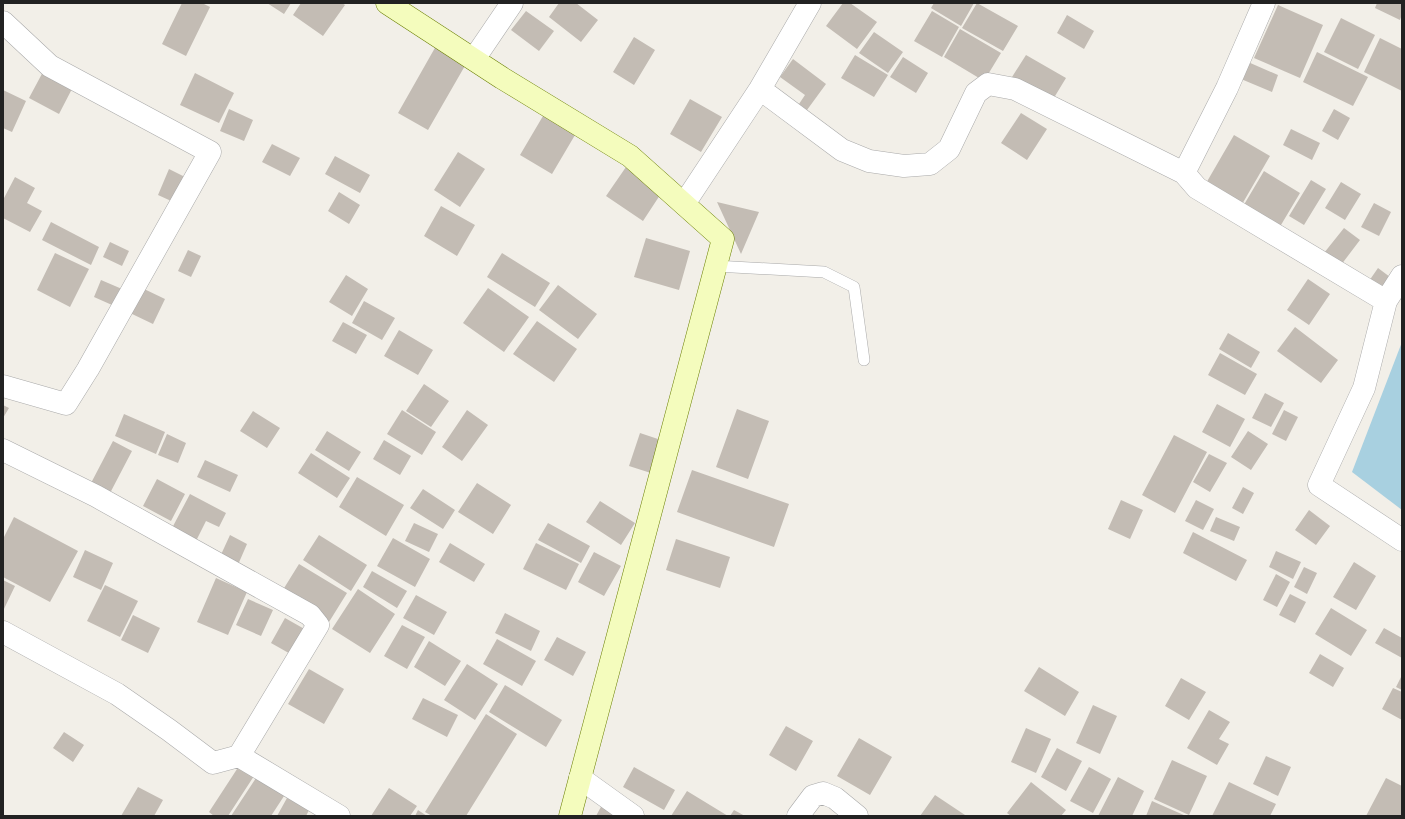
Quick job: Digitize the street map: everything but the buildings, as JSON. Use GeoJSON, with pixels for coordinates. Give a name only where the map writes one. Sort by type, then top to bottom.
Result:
{"type":"FeatureCollection","features":[{"type":"Feature","properties":{"kind":"street"},"geometry":{"type":"LineString","coordinates":[[387,3],[630,156],[723,239],[570,816]]}},
{"type":"Feature","properties":{"kind":"street"},"geometry":{"type":"LineString","coordinates":[[474,59],[512,3]]}},
{"type":"Feature","properties":{"kind":"street"},"geometry":{"type":"LineString","coordinates":[[684,204],[760,89],[810,3]]}},
{"type":"Feature","properties":{"kind":"street"},"geometry":{"type":"LineString","coordinates":[[1184,173],[1227,88],[1264,3]]}},
{"type":"Feature","properties":{"kind":"street"},"geometry":{"type":"LineString","coordinates":[[3,22],[50,66],[210,152],[88,370],[66,404],[3,386]]}},
{"type":"Feature","properties":{"kind":"street"},"geometry":{"type":"LineString","coordinates":[[760,89],[842,150],[869,161],[904,166],[930,164],[949,149],[976,94],[988,84],[1015,89],[1184,173],[1197,188],[1386,301]]}},
{"type":"Feature","properties":{"kind":"street"},"geometry":{"type":"LineString","coordinates":[[1402,276],[1386,301],[1364,388],[1319,485],[1402,540]]}},
{"type":"Feature","properties":{"kind":"street"},"geometry":{"type":"LineString","coordinates":[[3,450],[96,496],[310,615],[318,625],[239,756],[213,763],[117,694],[3,632]]}},
{"type":"Feature","properties":{"kind":"street"},"geometry":{"type":"LineString","coordinates":[[239,756],[339,816]]}},
{"type":"Feature","properties":{"kind":"street"},"geometry":{"type":"LineString","coordinates":[[580,778],[633,816]]}},
{"type":"Feature","properties":{"kind":"street"},"geometry":{"type":"LineString","coordinates":[[798,816],[812,796],[823,793],[835,798],[857,816]]}},
{"type":"Feature","properties":{"kind":"lane"},"geometry":{"type":"LineString","coordinates":[[715,266],[824,272],[854,287],[864,360]]}},
{"type":"Feature","properties":{"kind":"water"},"geometry":{"type":"Polygon","coordinates":[[[1402,342],[1402,510],[1352,472],[1402,342]]]}}]}
